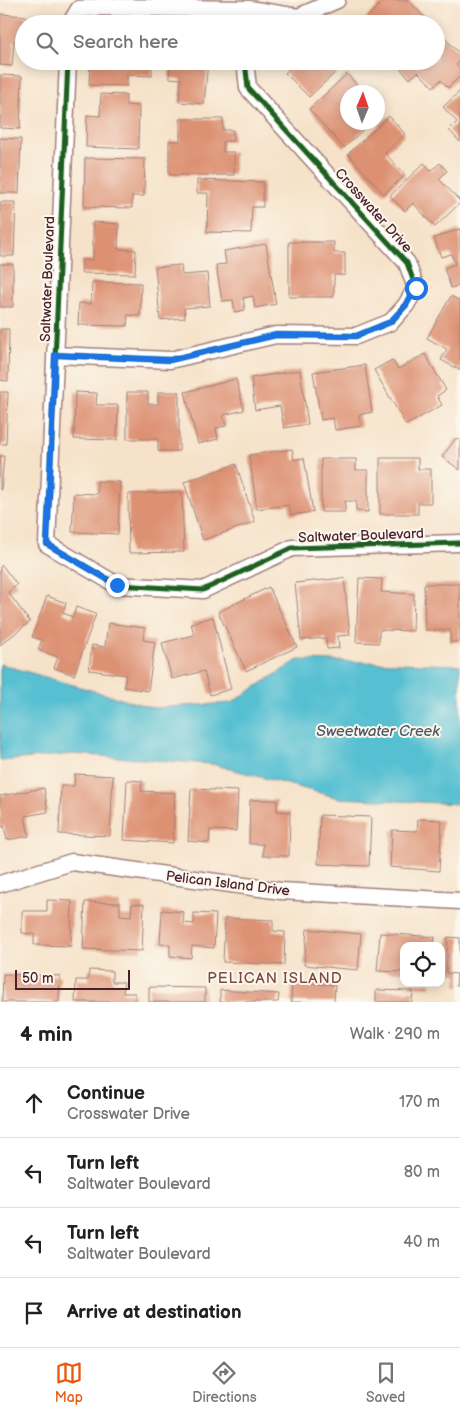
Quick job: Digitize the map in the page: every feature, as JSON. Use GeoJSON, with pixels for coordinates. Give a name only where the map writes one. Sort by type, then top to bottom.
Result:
{"type":"FeatureCollection","features":[{"type":"Feature","properties":{"kind":"street"},"geometry":{"type":"LineString","coordinates":[[303,15],[337,0]]}},
{"type":"Feature","properties":{"kind":"street"},"geometry":{"type":"LineString","coordinates":[[75,15],[79,9],[100,7],[232,15]]}},
{"type":"Feature","properties":{"kind":"street","name":"Saltwater Boulevard"},"geometry":{"type":"LineString","coordinates":[[68,70],[47,544],[117,585],[203,590],[292,548],[460,543]]}},
{"type":"Feature","properties":{"kind":"street","name":"Crosswater Drive"},"geometry":{"type":"LineString","coordinates":[[55,355],[170,360],[276,335],[356,336],[390,322],[406,305],[416,288],[407,264],[248,88],[246,70]]}},
{"type":"Feature","properties":{"kind":"street","name":"Pelican Island Drive"},"geometry":{"type":"LineString","coordinates":[[0,884],[72,862],[281,891],[460,901]]}},
{"type":"Feature","properties":{"kind":"water","name":"Sweetwater Creek"},"geometry":{"type":"Polygon","coordinates":[[[298,660],[460,665],[460,804],[339,798],[212,764],[73,754],[0,761],[0,664],[153,708],[231,703],[298,660]]]}},
{"type":"Feature","properties":{"kind":"building"},"geometry":{"type":"Polygon","coordinates":[[[384,0],[408,0],[422,15],[369,15],[384,0]]]}},
{"type":"Feature","properties":{"kind":"building"},"geometry":{"type":"Polygon","coordinates":[[[0,14],[15,15],[15,41],[12,66],[0,65],[0,14]]]}},
{"type":"Feature","properties":{"kind":"building"},"geometry":{"type":"Polygon","coordinates":[[[445,38],[460,54],[460,61],[456,65],[460,69],[460,76],[448,88],[441,80],[433,87],[418,72],[410,79],[402,70],[445,70],[445,38]]]}},
{"type":"Feature","properties":{"kind":"building"},"geometry":{"type":"Polygon","coordinates":[[[90,70],[152,70],[152,76],[127,75],[127,86],[89,85],[90,70]]]}},
{"type":"Feature","properties":{"kind":"building"},"geometry":{"type":"Polygon","coordinates":[[[169,70],[207,70],[204,104],[179,102],[181,79],[169,78],[169,70]]]}},
{"type":"Feature","properties":{"kind":"building"},"geometry":{"type":"Polygon","coordinates":[[[288,70],[334,70],[336,72],[309,97],[285,73],[288,70]]]}},
{"type":"Feature","properties":{"kind":"building"},"geometry":{"type":"Polygon","coordinates":[[[347,74],[357,85],[340,85],[340,130],[363,130],[344,148],[309,109],[347,74]]]}},
{"type":"Feature","properties":{"kind":"building"},"geometry":{"type":"Polygon","coordinates":[[[0,75],[22,76],[20,129],[0,128],[0,75]]]}},
{"type":"Feature","properties":{"kind":"building"},"geometry":{"type":"Polygon","coordinates":[[[460,91],[460,142],[449,130],[457,122],[443,107],[460,91]]]}},
{"type":"Feature","properties":{"kind":"building"},"geometry":{"type":"Polygon","coordinates":[[[101,94],[126,95],[126,105],[139,106],[138,149],[86,147],[87,115],[100,116],[101,94]]]}},
{"type":"Feature","properties":{"kind":"building"},"geometry":{"type":"Polygon","coordinates":[[[389,116],[405,134],[385,153],[405,175],[384,194],[348,154],[374,130],[385,130],[385,120],[389,116]]]}},
{"type":"Feature","properties":{"kind":"building"},"geometry":{"type":"Polygon","coordinates":[[[180,119],[223,119],[223,130],[233,130],[233,141],[223,141],[223,152],[234,152],[234,175],[169,175],[169,141],[180,141],[180,119]]]}},
{"type":"Feature","properties":{"kind":"building"},"geometry":{"type":"Polygon","coordinates":[[[0,138],[21,139],[19,193],[0,193],[0,138]]]}},
{"type":"Feature","properties":{"kind":"building"},"geometry":{"type":"Polygon","coordinates":[[[85,158],[145,159],[144,196],[132,196],[132,208],[84,207],[85,158]]]}},
{"type":"Feature","properties":{"kind":"building"},"geometry":{"type":"Polygon","coordinates":[[[424,163],[431,171],[440,163],[447,171],[439,179],[460,201],[435,227],[413,203],[405,211],[390,196],[424,163]]]}},
{"type":"Feature","properties":{"kind":"building"},"geometry":{"type":"Polygon","coordinates":[[[197,180],[263,182],[263,207],[252,207],[251,233],[207,232],[208,193],[197,193],[197,180]]]}},
{"type":"Feature","properties":{"kind":"building"},"geometry":{"type":"Polygon","coordinates":[[[0,202],[16,202],[14,256],[0,256],[0,202]]]}},
{"type":"Feature","properties":{"kind":"building"},"geometry":{"type":"Polygon","coordinates":[[[93,222],[119,224],[118,249],[136,250],[135,274],[81,273],[82,260],[93,260],[93,222]]]}},
{"type":"Feature","properties":{"kind":"building"},"geometry":{"type":"Polygon","coordinates":[[[460,229],[460,285],[451,288],[444,268],[455,264],[451,254],[441,257],[434,238],[460,229]]]}},
{"type":"Feature","properties":{"kind":"building"},"geometry":{"type":"Polygon","coordinates":[[[289,242],[334,242],[334,253],[345,253],[345,275],[334,275],[334,297],[289,297],[289,242]]]}},
{"type":"Feature","properties":{"kind":"building"},"geometry":{"type":"Polygon","coordinates":[[[266,244],[276,304],[255,308],[253,296],[243,298],[245,310],[235,312],[233,300],[222,301],[216,265],[226,264],[224,251],[266,244]]]}},
{"type":"Feature","properties":{"kind":"building"},"geometry":{"type":"Polygon","coordinates":[[[0,264],[13,264],[13,307],[0,307],[0,264]]]}},
{"type":"Feature","properties":{"kind":"building"},"geometry":{"type":"Polygon","coordinates":[[[181,265],[182,275],[207,273],[210,306],[184,308],[185,318],[160,320],[155,267],[181,265]]]}},
{"type":"Feature","properties":{"kind":"building"},"geometry":{"type":"Polygon","coordinates":[[[92,282],[141,283],[140,316],[128,315],[127,326],[78,325],[79,303],[91,304],[92,282]]]}},
{"type":"Feature","properties":{"kind":"building"},"geometry":{"type":"Polygon","coordinates":[[[451,296],[460,301],[460,370],[441,360],[447,349],[427,338],[451,296]]]}},
{"type":"Feature","properties":{"kind":"building"},"geometry":{"type":"Polygon","coordinates":[[[0,329],[9,329],[8,381],[0,380],[0,329]]]}},
{"type":"Feature","properties":{"kind":"building"},"geometry":{"type":"Polygon","coordinates":[[[425,354],[446,390],[437,396],[442,405],[406,425],[374,370],[392,360],[398,369],[425,354]]]}},
{"type":"Feature","properties":{"kind":"building"},"geometry":{"type":"Polygon","coordinates":[[[365,365],[372,412],[359,415],[361,426],[335,430],[333,418],[321,420],[313,372],[365,365]]]}},
{"type":"Feature","properties":{"kind":"building"},"geometry":{"type":"Polygon","coordinates":[[[300,370],[308,424],[284,428],[280,406],[255,410],[251,378],[300,370]]]}},
{"type":"Feature","properties":{"kind":"building"},"geometry":{"type":"Polygon","coordinates":[[[236,379],[244,410],[223,415],[226,426],[216,428],[218,439],[198,444],[185,392],[236,379]]]}},
{"type":"Feature","properties":{"kind":"building"},"geometry":{"type":"Polygon","coordinates":[[[0,392],[8,392],[6,444],[0,444],[0,392]]]}},
{"type":"Feature","properties":{"kind":"building"},"geometry":{"type":"Polygon","coordinates":[[[75,392],[97,393],[96,405],[118,405],[117,440],[74,439],[75,392]]]}},
{"type":"Feature","properties":{"kind":"building"},"geometry":{"type":"Polygon","coordinates":[[[127,392],[148,392],[148,404],[158,404],[158,392],[179,392],[179,451],[158,451],[158,439],[127,439],[127,392]]]}},
{"type":"Feature","properties":{"kind":"building"},"geometry":{"type":"Polygon","coordinates":[[[456,438],[460,441],[460,470],[442,457],[456,438]]]}},
{"type":"Feature","properties":{"kind":"building"},"geometry":{"type":"Polygon","coordinates":[[[292,449],[294,460],[304,458],[313,512],[291,515],[289,505],[257,509],[249,455],[292,449]]]}},
{"type":"Feature","properties":{"kind":"building"},"geometry":{"type":"Polygon","coordinates":[[[0,456],[4,456],[1,490],[0,490],[0,456]]]}},
{"type":"Feature","properties":{"kind":"building"},"geometry":{"type":"Polygon","coordinates":[[[380,458],[418,458],[418,469],[431,469],[431,503],[418,503],[418,514],[380,514],[380,458]]]}},
{"type":"Feature","properties":{"kind":"building"},"geometry":{"type":"Polygon","coordinates":[[[321,459],[356,459],[356,470],[368,470],[368,512],[356,511],[356,501],[345,501],[345,512],[321,512],[321,459]]]}},
{"type":"Feature","properties":{"kind":"building"},"geometry":{"type":"Polygon","coordinates":[[[236,464],[255,522],[203,540],[184,482],[236,464]]]}},
{"type":"Feature","properties":{"kind":"building"},"geometry":{"type":"Polygon","coordinates":[[[97,481],[120,482],[118,534],[72,532],[74,493],[97,494],[97,481]]]}},
{"type":"Feature","properties":{"kind":"building"},"geometry":{"type":"Polygon","coordinates":[[[182,492],[184,552],[129,553],[128,494],[182,492]]]}},
{"type":"Feature","properties":{"kind":"building"},"geometry":{"type":"Polygon","coordinates":[[[2,565],[17,585],[8,592],[30,622],[0,645],[0,567],[2,565]]]}},
{"type":"Feature","properties":{"kind":"building"},"geometry":{"type":"Polygon","coordinates":[[[344,578],[350,635],[338,636],[339,648],[327,649],[326,638],[301,640],[295,583],[344,578]]]}},
{"type":"Feature","properties":{"kind":"building"},"geometry":{"type":"Polygon","coordinates":[[[359,578],[382,579],[381,592],[414,594],[413,631],[379,630],[379,643],[356,642],[359,578]]]}},
{"type":"Feature","properties":{"kind":"building"},"geometry":{"type":"Polygon","coordinates":[[[424,584],[460,584],[460,642],[450,642],[450,630],[425,630],[424,584]]]}},
{"type":"Feature","properties":{"kind":"building"},"geometry":{"type":"Polygon","coordinates":[[[269,587],[297,647],[246,671],[218,612],[269,587]]]}},
{"type":"Feature","properties":{"kind":"building"},"geometry":{"type":"Polygon","coordinates":[[[47,596],[66,603],[63,613],[73,617],[76,607],[96,614],[74,675],[54,668],[58,657],[38,650],[42,640],[32,637],[47,596]]]}},
{"type":"Feature","properties":{"kind":"building"},"geometry":{"type":"Polygon","coordinates":[[[213,617],[231,689],[210,695],[204,671],[172,679],[162,643],[194,635],[191,623],[213,617]]]}},
{"type":"Feature","properties":{"kind":"building"},"geometry":{"type":"Polygon","coordinates":[[[108,623],[145,628],[143,640],[155,642],[148,691],[124,687],[126,675],[89,670],[92,645],[105,647],[108,623]]]}},
{"type":"Feature","properties":{"kind":"building"},"geometry":{"type":"Polygon","coordinates":[[[75,774],[113,776],[110,836],[59,834],[61,786],[74,786],[75,774]]]}},
{"type":"Feature","properties":{"kind":"building"},"geometry":{"type":"Polygon","coordinates":[[[127,780],[142,781],[141,791],[175,793],[173,843],[124,840],[127,780]]]}},
{"type":"Feature","properties":{"kind":"building"},"geometry":{"type":"Polygon","coordinates":[[[44,788],[48,812],[25,816],[29,836],[7,840],[4,826],[0,827],[0,796],[44,788]]]}},
{"type":"Feature","properties":{"kind":"building"},"geometry":{"type":"Polygon","coordinates":[[[191,789],[238,791],[236,831],[210,830],[209,843],[188,841],[191,789]]]}},
{"type":"Feature","properties":{"kind":"building"},"geometry":{"type":"Polygon","coordinates":[[[250,800],[277,800],[277,811],[290,812],[289,856],[263,856],[263,844],[249,844],[250,800]]]}},
{"type":"Feature","properties":{"kind":"building"},"geometry":{"type":"Polygon","coordinates":[[[320,815],[371,817],[369,866],[318,864],[320,815]]]}},
{"type":"Feature","properties":{"kind":"building"},"geometry":{"type":"Polygon","coordinates":[[[418,819],[442,820],[439,871],[390,867],[392,830],[417,831],[418,819]]]}},
{"type":"Feature","properties":{"kind":"building"},"geometry":{"type":"Polygon","coordinates":[[[47,900],[72,901],[71,946],[34,945],[34,934],[22,933],[22,911],[47,911],[47,900]]]}},
{"type":"Feature","properties":{"kind":"building"},"geometry":{"type":"Polygon","coordinates":[[[85,902],[120,903],[120,915],[131,916],[132,904],[144,904],[142,951],[83,949],[85,902]]]}},
{"type":"Feature","properties":{"kind":"building"},"geometry":{"type":"Polygon","coordinates":[[[162,910],[184,912],[183,923],[194,924],[194,913],[216,914],[214,948],[192,946],[191,958],[170,956],[170,945],[160,944],[162,910]]]}},
{"type":"Feature","properties":{"kind":"building"},"geometry":{"type":"Polygon","coordinates":[[[225,918],[273,920],[273,931],[285,932],[284,965],[223,962],[225,918]]]}},
{"type":"Feature","properties":{"kind":"building"},"geometry":{"type":"Polygon","coordinates":[[[307,929],[361,934],[358,970],[304,965],[307,929]]]}},
{"type":"Feature","properties":{"kind":"building"},"geometry":{"type":"Polygon","coordinates":[[[380,933],[435,937],[434,942],[400,942],[400,972],[377,971],[380,933]]]}},
{"type":"Feature","properties":{"kind":"building"},"geometry":{"type":"Polygon","coordinates":[[[448,937],[460,938],[460,986],[456,986],[457,974],[446,973],[448,937]]]}},
{"type":"Feature","properties":{"kind":"building"},"geometry":{"type":"Polygon","coordinates":[[[89,970],[112,971],[112,982],[124,982],[123,993],[135,993],[135,1002],[75,1002],[76,980],[88,980],[89,970]]]}},
{"type":"Feature","properties":{"kind":"building"},"geometry":{"type":"Polygon","coordinates":[[[3,974],[60,976],[59,1002],[2,1002],[3,974]]]}},
{"type":"Feature","properties":{"kind":"building"},"geometry":{"type":"Polygon","coordinates":[[[292,982],[335,985],[334,1002],[291,1002],[292,982]]]}},
{"type":"Feature","properties":{"kind":"building"},"geometry":{"type":"Polygon","coordinates":[[[149,987],[205,988],[205,1002],[149,1002],[149,987]]]}},
{"type":"Feature","properties":{"kind":"building"},"geometry":{"type":"Polygon","coordinates":[[[220,990],[279,994],[278,1002],[220,1002],[220,990]]]}},
{"type":"Feature","properties":{"kind":"building"},"geometry":{"type":"Polygon","coordinates":[[[376,990],[413,991],[412,1002],[376,1002],[376,990]]]}},
{"type":"Feature","properties":{"kind":"cycle path"},"geometry":{"type":"LineString","coordinates":[[68,70],[47,544],[117,585],[203,590],[292,548],[460,543]]}},
{"type":"Feature","properties":{"kind":"cycle path"},"geometry":{"type":"LineString","coordinates":[[55,355],[170,360],[276,335],[356,336],[391,322],[406,305],[416,288],[407,263],[248,88],[246,70]]}},
{"type":"Feature","properties":{"kind":"district","name":"PELICAN ISLAND"},"geometry":{"type":"Point","coordinates":[275,978]}},
{"type":"Feature","properties":{"kind":"route"},"geometry":{"type":"LineString","coordinates":[[117,585],[47,544],[55,355],[170,360],[276,335],[356,336],[390,322],[406,305],[416,288]]}}]}
